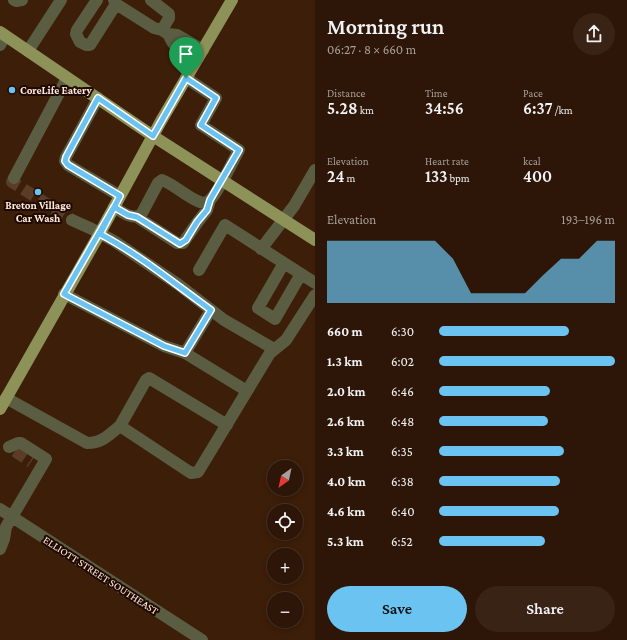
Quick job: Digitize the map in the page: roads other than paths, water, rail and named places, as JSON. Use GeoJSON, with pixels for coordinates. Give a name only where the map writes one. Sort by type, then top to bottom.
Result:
{"type":"FeatureCollection","features":[{"type":"Feature","properties":{"kind":"main road"},"geometry":{"type":"LineString","coordinates":[[2,405],[64,294],[100,234],[153,136],[232,0]]}},
{"type":"Feature","properties":{"kind":"main road"},"geometry":{"type":"LineString","coordinates":[[2,37],[28,51],[153,136],[315,240]]}},
{"type":"Feature","properties":{"kind":"street"},"geometry":{"type":"LineString","coordinates":[[14,0],[22,0]]}},
{"type":"Feature","properties":{"kind":"street"},"geometry":{"type":"LineString","coordinates":[[28,51],[62,0]]}},
{"type":"Feature","properties":{"kind":"street"},"geometry":{"type":"LineString","coordinates":[[97,0],[77,30],[77,36],[80,42],[86,45],[90,44],[115,2],[154,28],[165,32],[173,43],[200,54]]}},
{"type":"Feature","properties":{"kind":"street"},"geometry":{"type":"LineString","coordinates":[[151,0],[170,14],[165,32]]}},
{"type":"Feature","properties":{"kind":"street"},"geometry":{"type":"LineString","coordinates":[[14,178],[67,78]]}},
{"type":"Feature","properties":{"kind":"street"},"geometry":{"type":"LineString","coordinates":[[114,207],[128,215],[137,217],[177,243],[183,243],[207,210],[210,200],[239,150],[201,125],[216,98],[186,78]]}},
{"type":"Feature","properties":{"kind":"street"},"geometry":{"type":"LineString","coordinates":[[98,98],[65,161],[68,165],[120,196]]}},
{"type":"Feature","properties":{"kind":"street"},"geometry":{"type":"LineString","coordinates":[[261,249],[294,206],[315,170]]}},
{"type":"Feature","properties":{"kind":"street"},"geometry":{"type":"LineString","coordinates":[[137,217],[141,215],[158,183],[162,180],[199,202],[204,203],[210,200]]}},
{"type":"Feature","properties":{"kind":"street"},"geometry":{"type":"LineString","coordinates":[[72,220],[136,255],[179,285],[224,320],[274,349]]}},
{"type":"Feature","properties":{"kind":"street"},"geometry":{"type":"LineString","coordinates":[[199,270],[225,225],[315,283]]}},
{"type":"Feature","properties":{"kind":"street"},"geometry":{"type":"LineString","coordinates":[[284,263],[258,308],[275,319],[301,274]]}},
{"type":"Feature","properties":{"kind":"street"},"geometry":{"type":"LineString","coordinates":[[64,294],[164,346],[185,353],[247,391]]}},
{"type":"Feature","properties":{"kind":"street"},"geometry":{"type":"LineString","coordinates":[[120,426],[191,473],[198,472],[270,353],[286,340],[315,295]]}},
{"type":"Feature","properties":{"kind":"street"},"geometry":{"type":"LineString","coordinates":[[185,353],[211,310]]}},
{"type":"Feature","properties":{"kind":"street"},"geometry":{"type":"LineString","coordinates":[[2,405],[88,443],[94,443],[104,440],[120,426],[146,380],[149,378],[227,425]]}},
{"type":"Feature","properties":{"kind":"street"},"geometry":{"type":"LineString","coordinates":[[0,549],[4,539],[6,524],[36,465],[46,459],[21,443],[8,446]]}},
{"type":"Feature","properties":{"kind":"street","name":"ELLIOTT STREET SOUTHEAST"},"geometry":{"type":"LineString","coordinates":[[0,509],[6,524],[202,640]]}},
{"type":"Feature","properties":{"kind":"tunnel"},"geometry":{"type":"LineString","coordinates":[[14,178],[12,182],[72,220]]}},
{"type":"Feature","properties":{"kind":"tunnel"},"geometry":{"type":"LineString","coordinates":[[15,451],[31,462]]}},
{"type":"Feature","properties":{"kind":"place","name":"CoreLife Eatery"},"geometry":{"type":"Point","coordinates":[12,90]}},
{"type":"Feature","properties":{"kind":"place","name":"Breton Village Car Wash"},"geometry":{"type":"Point","coordinates":[38,192]}}]}
